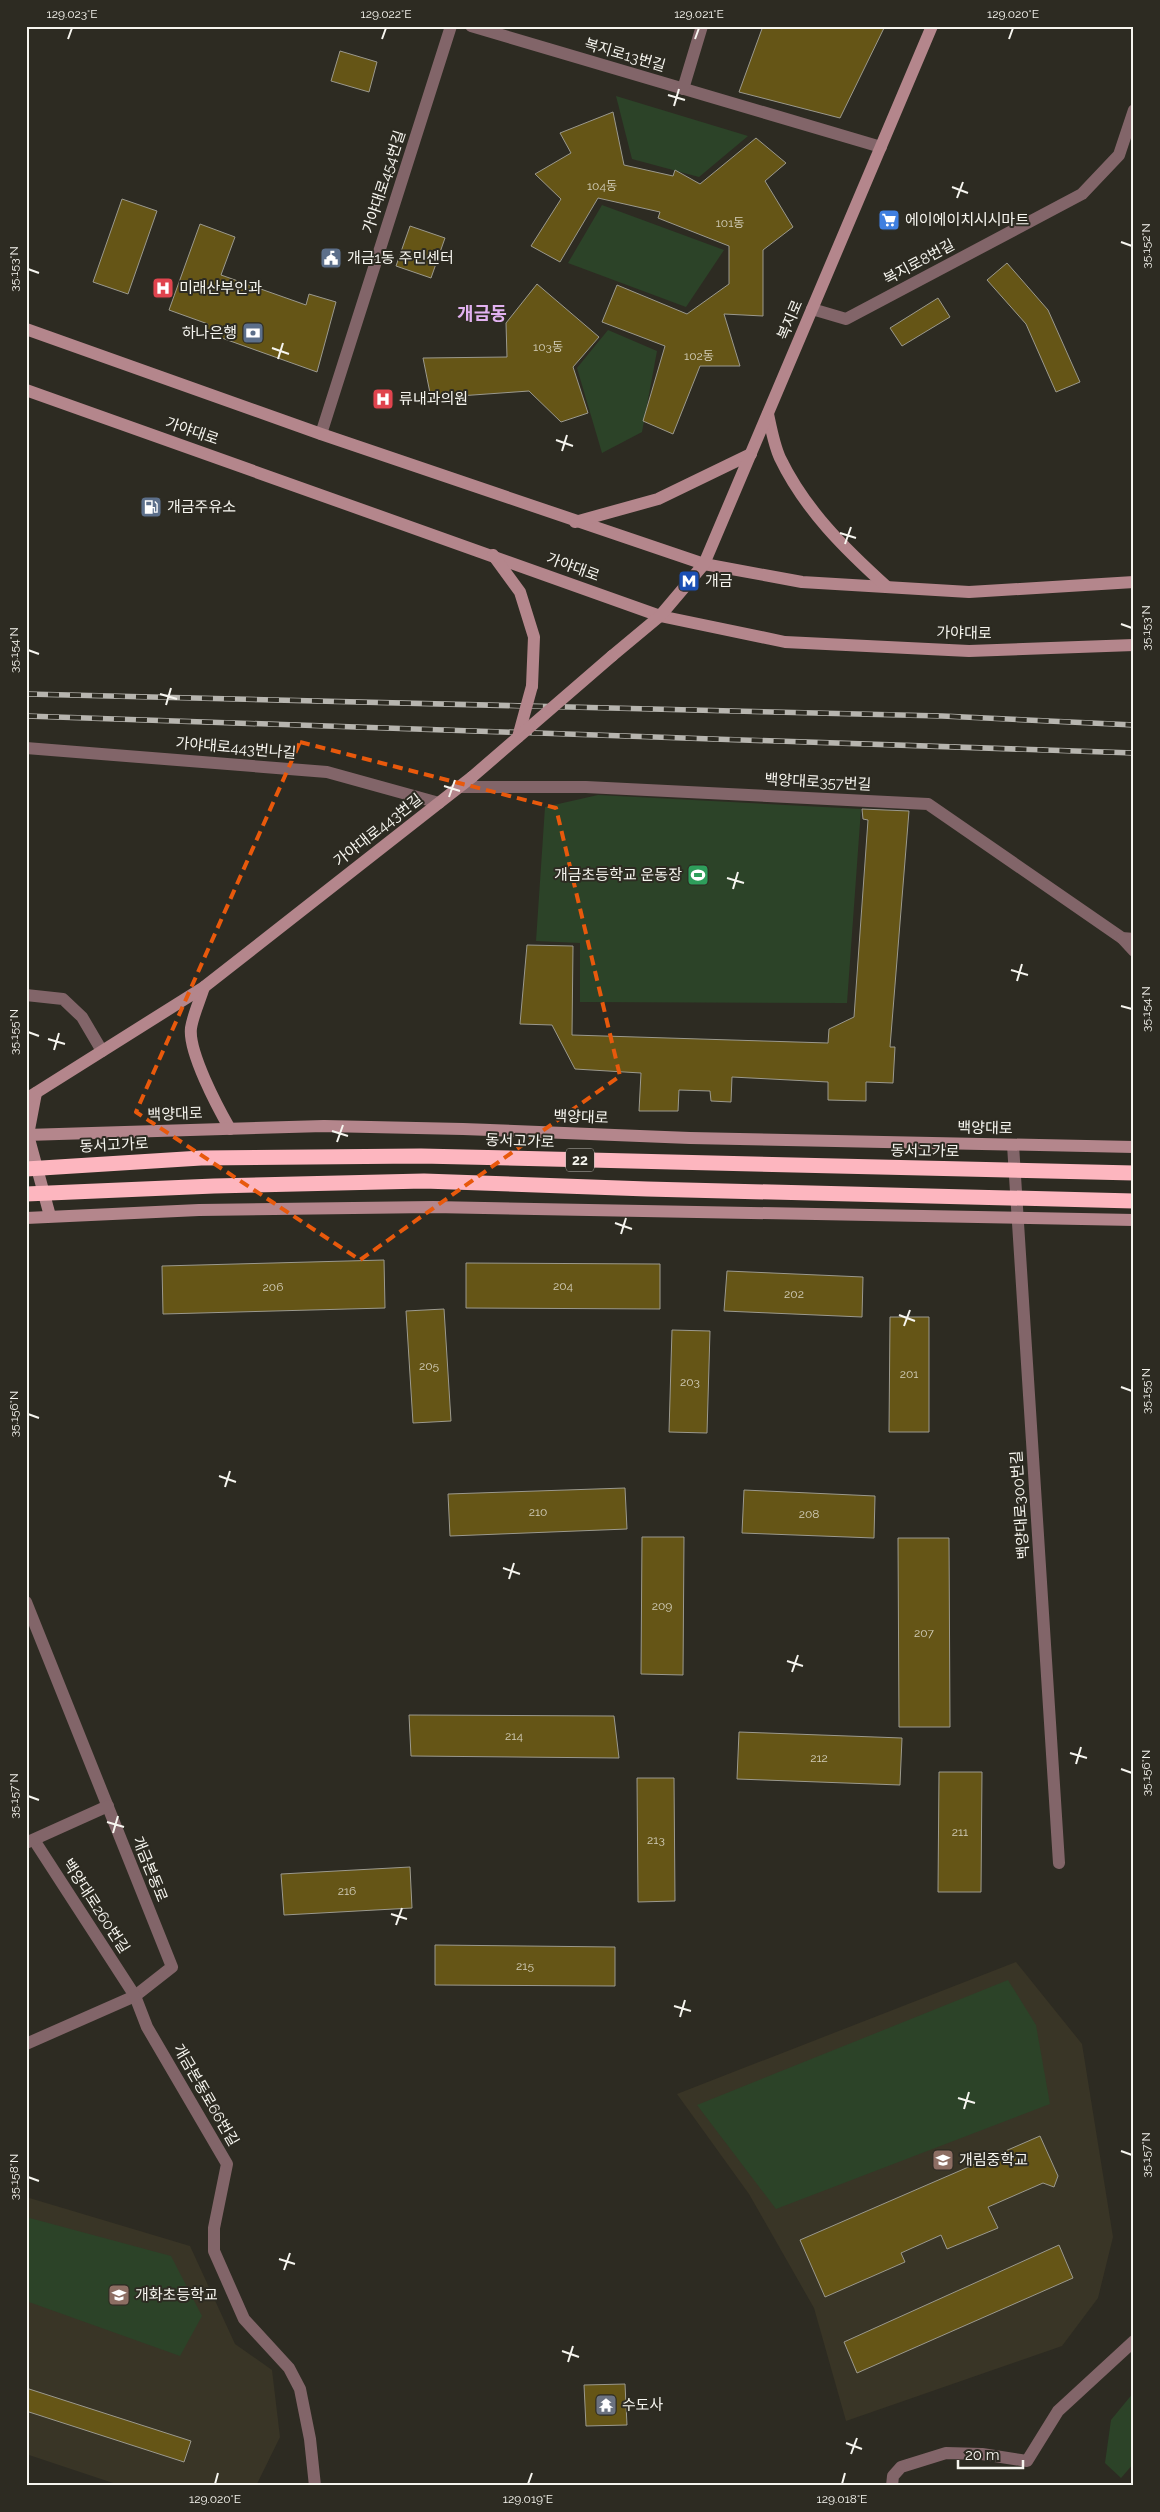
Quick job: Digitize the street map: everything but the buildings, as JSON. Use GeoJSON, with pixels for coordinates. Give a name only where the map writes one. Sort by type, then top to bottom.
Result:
{"type":"FeatureCollection","features":[{"type":"Feature","properties":{"kind":"highway","name":"동서고가로"},"geometry":{"type":"LineString","coordinates":[[26,1168],[201,1158],[421,1156],[1134,1173]]}},
{"type":"Feature","properties":{"kind":"highway","name":"22"},"geometry":{"type":"LineString","coordinates":[[26,1194],[214,1186],[424,1181],[647,1190],[1134,1201]]}},
{"type":"Feature","properties":{"kind":"main road","name":"복지로"},"geometry":{"type":"LineString","coordinates":[[660,616],[704,564],[932,26]]}},
{"type":"Feature","properties":{"kind":"main road"},"geometry":{"type":"LineString","coordinates":[[26,329],[321,434],[575,522],[704,564],[802,582],[969,592],[1134,582]]}},
{"type":"Feature","properties":{"kind":"main road","name":"가야대로"},"geometry":{"type":"LineString","coordinates":[[26,390],[493,554],[660,616],[785,642],[969,651],[1134,644]]}},
{"type":"Feature","properties":{"kind":"main road"},"geometry":{"type":"LineString","coordinates":[[768,414],[780,457],[818,519],[845,549],[887,587]]}},
{"type":"Feature","properties":{"kind":"main road"},"geometry":{"type":"LineString","coordinates":[[575,522],[658,499],[751,454]]}},
{"type":"Feature","properties":{"kind":"main road"},"geometry":{"type":"LineString","coordinates":[[493,554],[520,592],[534,637],[532,686],[518,738]]}},
{"type":"Feature","properties":{"kind":"main road","name":"가야대로443번길"},"geometry":{"type":"LineString","coordinates":[[31,1096],[204,987],[472,777],[660,616]]}},
{"type":"Feature","properties":{"kind":"main road"},"geometry":{"type":"LineString","coordinates":[[204,987],[190,1029],[197,1059],[212,1100],[230,1129]]}},
{"type":"Feature","properties":{"kind":"main road"},"geometry":{"type":"LineString","coordinates":[[31,1096],[27,1135],[50,1216]]}},
{"type":"Feature","properties":{"kind":"main road","name":"백양대로"},"geometry":{"type":"LineString","coordinates":[[27,1135],[324,1126],[453,1128],[690,1138],[1134,1147]]}},
{"type":"Feature","properties":{"kind":"main road"},"geometry":{"type":"LineString","coordinates":[[26,1218],[199,1210],[433,1207],[1134,1220]]}},
{"type":"Feature","properties":{"kind":"street","name":"가야대로454번길"},"geometry":{"type":"LineString","coordinates":[[321,434],[450,26]]}},
{"type":"Feature","properties":{"kind":"street","name":"복지로13번길"},"geometry":{"type":"LineString","coordinates":[[471,26],[880,147]]}},
{"type":"Feature","properties":{"kind":"street"},"geometry":{"type":"LineString","coordinates":[[684,89],[702,26]]}},
{"type":"Feature","properties":{"kind":"street","name":"복지로8번길"},"geometry":{"type":"LineString","coordinates":[[812,309],[846,319],[1082,194],[1120,155],[1134,110]]}},
{"type":"Feature","properties":{"kind":"street","name":"가야대로443번나길"},"geometry":{"type":"LineString","coordinates":[[26,748],[327,772],[439,803]]}},
{"type":"Feature","properties":{"kind":"street","name":"백양대로357번길"},"geometry":{"type":"LineString","coordinates":[[459,787],[586,787],[928,804],[1128,938],[1134,951]]}},
{"type":"Feature","properties":{"kind":"street"},"geometry":{"type":"LineString","coordinates":[[26,994],[63,999],[82,1017],[102,1051]]}},
{"type":"Feature","properties":{"kind":"street","name":"백양대로300번길"},"geometry":{"type":"LineString","coordinates":[[1013,1145],[1059,1863]]}},
{"type":"Feature","properties":{"kind":"street","name":"개금본동로"},"geometry":{"type":"LineString","coordinates":[[26,2044],[135,1996],[172,1967],[28,1609]]}},
{"type":"Feature","properties":{"kind":"street"},"geometry":{"type":"LineString","coordinates":[[30,1842],[108,1806]]}},
{"type":"Feature","properties":{"kind":"street","name":"백양대로260번길"},"geometry":{"type":"LineString","coordinates":[[30,1842],[135,1996]]}},
{"type":"Feature","properties":{"kind":"street","name":"개금본동로66번길"},"geometry":{"type":"LineString","coordinates":[[135,1996],[147,2028],[227,2164],[214,2228],[214,2251],[244,2320],[283,2361],[300,2389],[310,2438],[315,2486]]}},
{"type":"Feature","properties":{"kind":"street"},"geometry":{"type":"LineString","coordinates":[[892,2486],[893,2476],[900,2467],[946,2453],[982,2454],[1027,2461],[1058,2411],[1134,2341]]}},
{"type":"Feature","properties":{"kind":"highlighted area"},"geometry":{"type":"Polygon","coordinates":[[[300,742],[556,808],[620,1076],[360,1260],[136,1112],[300,742]]]}},
{"type":"Feature","properties":{"kind":"shaded area"},"geometry":{"type":"Polygon","coordinates":[[[1016,1962],[1082,2044],[1113,2237],[1098,2298],[1062,2346],[846,2421],[814,2308],[749,2194],[677,2094],[1016,1962]]]}},
{"type":"Feature","properties":{"kind":"shaded area","name":"개화초등학교"},"geometry":{"type":"Polygon","coordinates":[[[26,2197],[190,2246],[235,2344],[272,2370],[280,2437],[256,2486],[122,2486],[26,2454],[26,2197]]]}},
{"type":"Feature","properties":{"kind":"green space"},"geometry":{"type":"Polygon","coordinates":[[[616,96],[748,136],[699,177],[632,159],[616,96]]]}},
{"type":"Feature","properties":{"kind":"green space"},"geometry":{"type":"Polygon","coordinates":[[[602,205],[724,250],[686,307],[568,263],[602,205]]]}},
{"type":"Feature","properties":{"kind":"green space"},"geometry":{"type":"Polygon","coordinates":[[[608,330],[657,351],[642,432],[602,453],[577,368],[608,330]]]}},
{"type":"Feature","properties":{"kind":"green space","name":"개금초등학교 운동장"},"geometry":{"type":"Polygon","coordinates":[[[598,795],[861,809],[847,1003],[580,1002],[580,943],[536,941],[545,807],[598,795]]]}},
{"type":"Feature","properties":{"kind":"green space"},"geometry":{"type":"Polygon","coordinates":[[[1008,1980],[1036,2025],[1050,2104],[776,2209],[697,2105],[1008,1980]]]}},
{"type":"Feature","properties":{"kind":"green space"},"geometry":{"type":"Polygon","coordinates":[[[26,2217],[171,2256],[202,2316],[180,2356],[26,2301],[26,2217]]]}},
{"type":"Feature","properties":{"kind":"green space"},"geometry":{"type":"Polygon","coordinates":[[[1134,2392],[1134,2463],[1121,2478],[1105,2463],[1111,2420],[1134,2392]]]}},
{"type":"Feature","properties":{"kind":"railway"},"geometry":{"type":"LineString","coordinates":[[26,694],[942,716],[1134,725]]}},
{"type":"Feature","properties":{"kind":"railway"},"geometry":{"type":"LineString","coordinates":[[26,716],[1134,753]]}},
{"type":"Feature","properties":{"kind":"place","name":"에이에이치시시마트"},"geometry":{"type":"Point","coordinates":[889,220]}},
{"type":"Feature","properties":{"kind":"place","name":"개금1동 주민센터"},"geometry":{"type":"Point","coordinates":[331,258]}},
{"type":"Feature","properties":{"kind":"place","name":"미래산부인과"},"geometry":{"type":"Point","coordinates":[163,288]}},
{"type":"Feature","properties":{"kind":"place","name":"하나은행"},"geometry":{"type":"Point","coordinates":[253,333]}},
{"type":"Feature","properties":{"kind":"place","name":"류내과의원"},"geometry":{"type":"Point","coordinates":[383,399]}},
{"type":"Feature","properties":{"kind":"place","name":"개금주유소"},"geometry":{"type":"Point","coordinates":[151,507]}},
{"type":"Feature","properties":{"kind":"place","name":"개금"},"geometry":{"type":"Point","coordinates":[689,581]}},
{"type":"Feature","properties":{"kind":"place","name":"개금초등학교 운동장"},"geometry":{"type":"Point","coordinates":[698,875]}},
{"type":"Feature","properties":{"kind":"place","name":"개림중학교"},"geometry":{"type":"Point","coordinates":[943,2160]}},
{"type":"Feature","properties":{"kind":"place","name":"개화초등학교"},"geometry":{"type":"Point","coordinates":[119,2295]}},
{"type":"Feature","properties":{"kind":"place","name":"수도사"},"geometry":{"type":"Point","coordinates":[606,2405]}},
{"type":"Feature","properties":{"kind":"district","name":"개금동"},"geometry":{"type":"Point","coordinates":[482,314]}}]}
